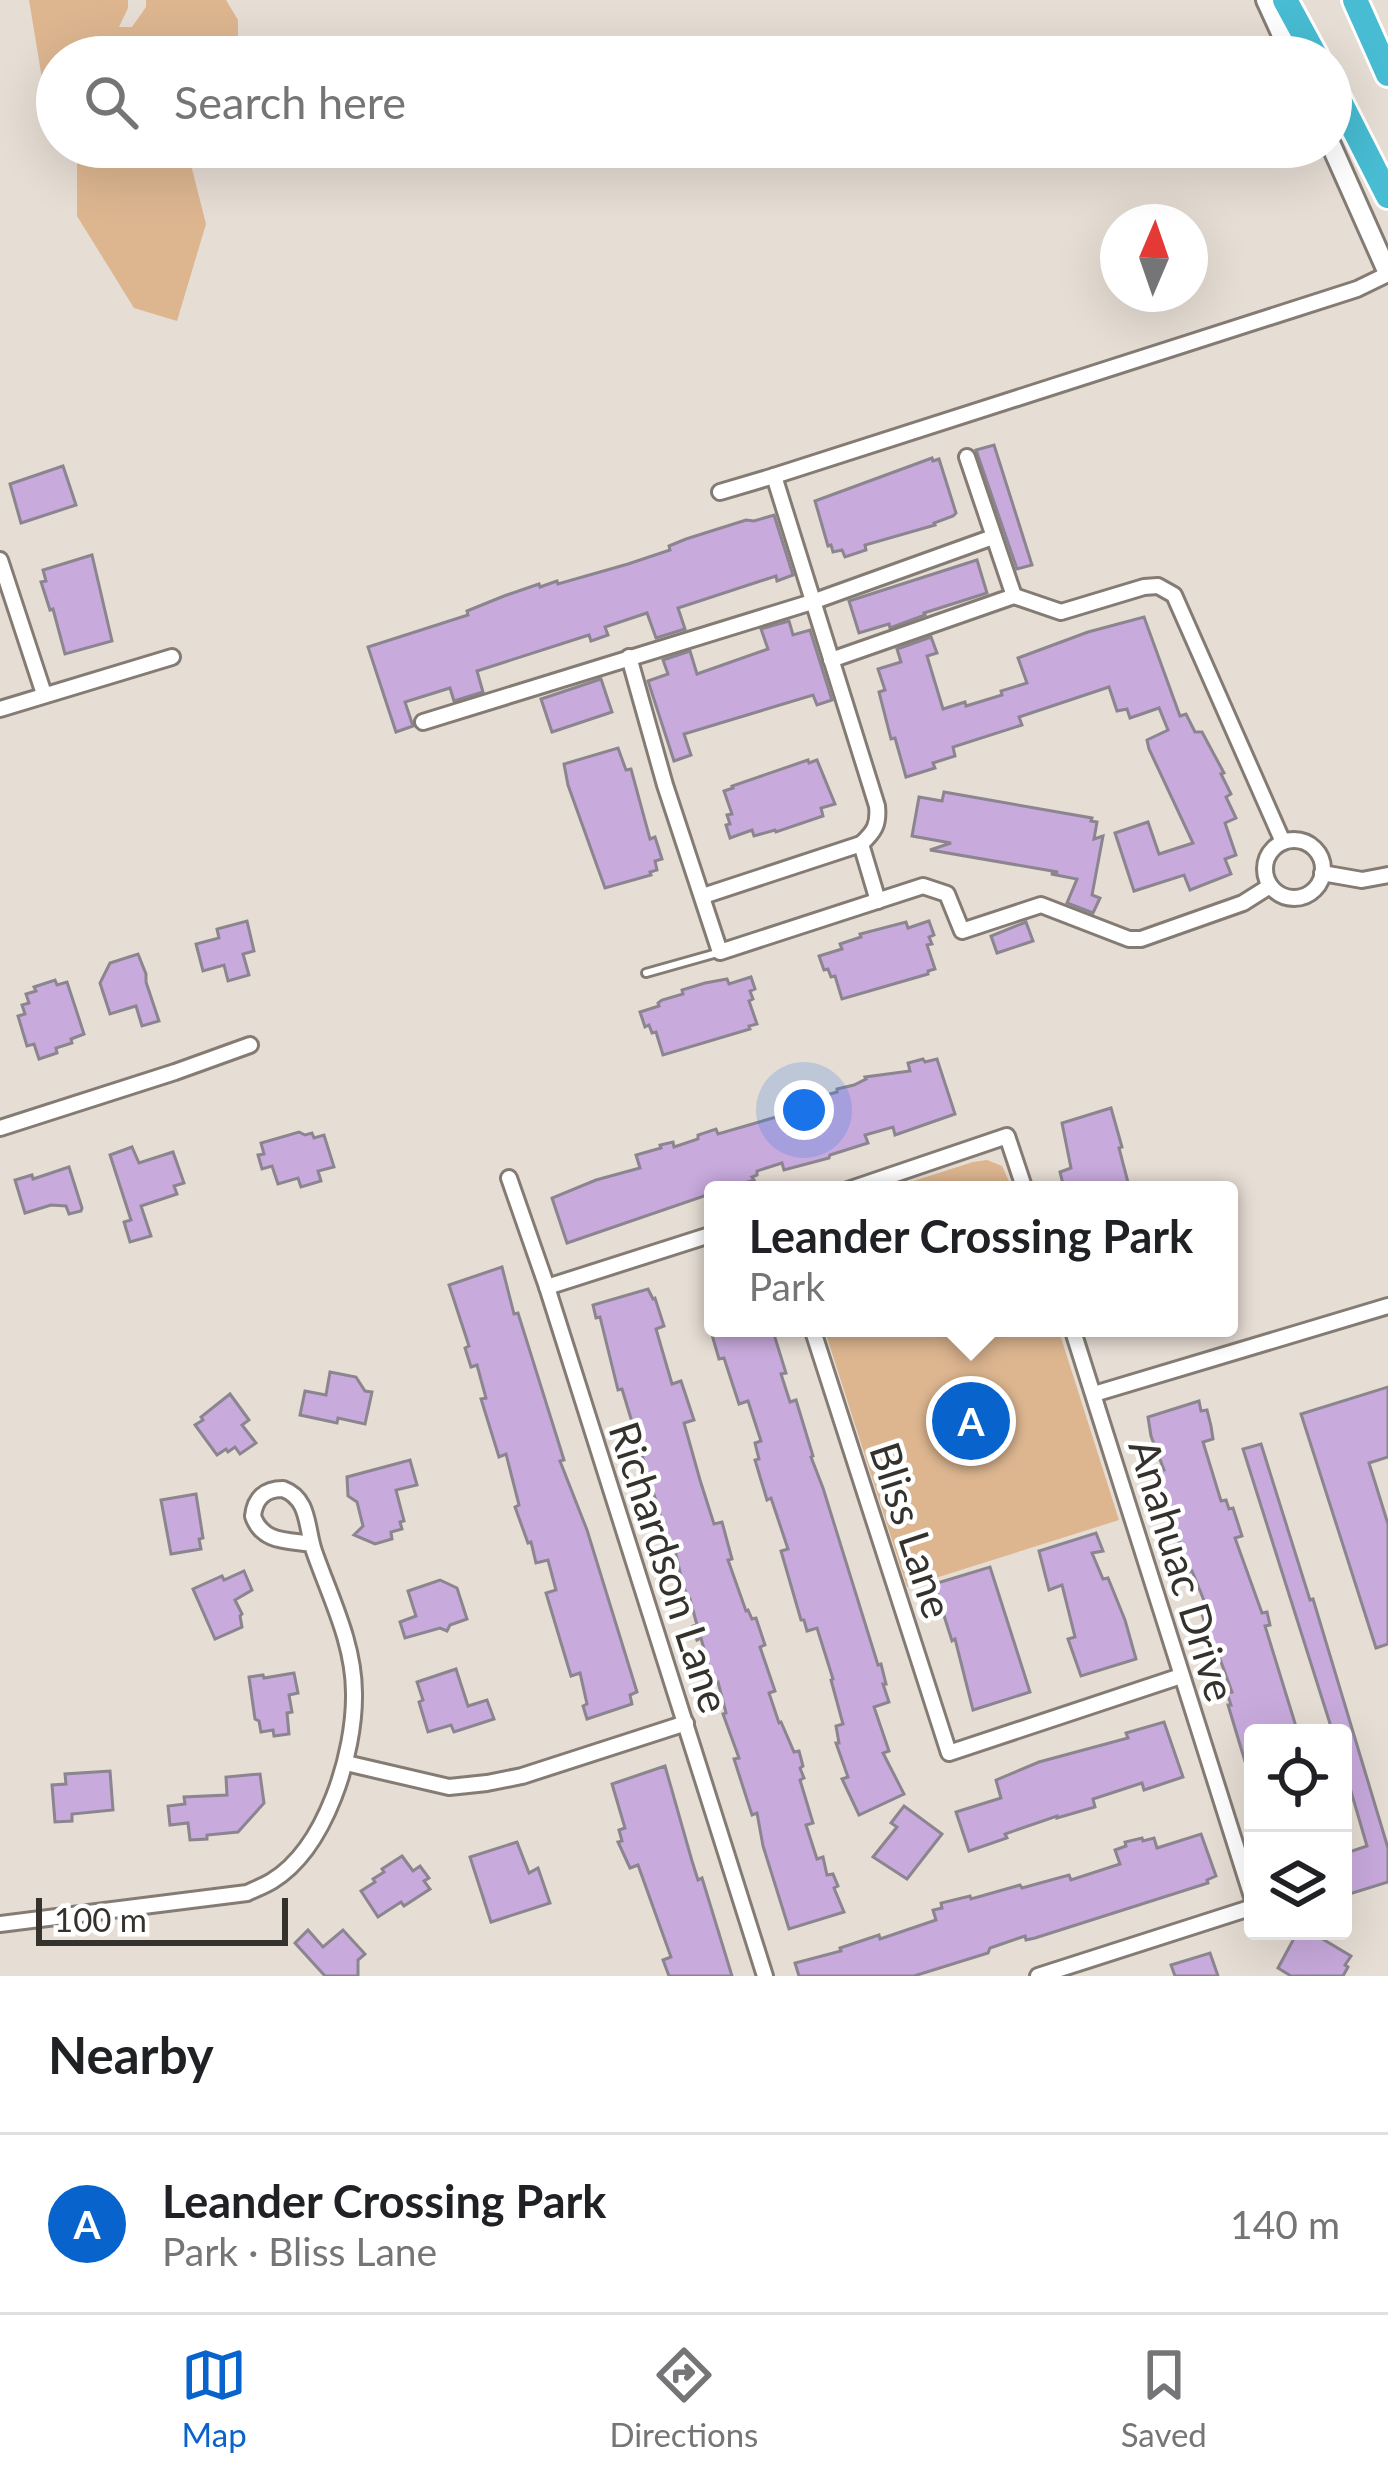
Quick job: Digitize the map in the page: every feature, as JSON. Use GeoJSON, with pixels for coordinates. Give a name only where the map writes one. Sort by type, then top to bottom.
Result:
{"type":"FeatureCollection","features":[{"type":"Feature","properties":{"kind":"highway"},"geometry":{"type":"LineString","coordinates":[[1285,0],[1305,36]]}},
{"type":"Feature","properties":{"kind":"highway"},"geometry":{"type":"LineString","coordinates":[[1355,0],[1388,74]]}},
{"type":"Feature","properties":{"kind":"highway"},"geometry":{"type":"LineString","coordinates":[[1352,125],[1388,196]]}},
{"type":"Feature","properties":{"kind":"main road"},"geometry":{"type":"LineString","coordinates":[[1266,0],[1282,36]]}},
{"type":"Feature","properties":{"kind":"main road"},"geometry":{"type":"LineString","coordinates":[[1341,168],[1388,273]]}},
{"type":"Feature","properties":{"kind":"street"},"geometry":{"type":"LineString","coordinates":[[720,492],[1357,289],[1388,273]]}},
{"type":"Feature","properties":{"kind":"street"},"geometry":{"type":"LineString","coordinates":[[968,457],[1014,596]]}},
{"type":"Feature","properties":{"kind":"street"},"geometry":{"type":"LineString","coordinates":[[703,896],[861,844],[879,821],[774,476]]}},
{"type":"Feature","properties":{"kind":"street"},"geometry":{"type":"LineString","coordinates":[[423,722],[812,602],[993,537]]}},
{"type":"Feature","properties":{"kind":"street"},"geometry":{"type":"LineString","coordinates":[[0,560],[44,694]]}},
{"type":"Feature","properties":{"kind":"street"},"geometry":{"type":"LineString","coordinates":[[831,660],[1014,596],[1061,612],[1158,586],[1174,596],[1283,842]]}},
{"type":"Feature","properties":{"kind":"street"},"geometry":{"type":"LineString","coordinates":[[0,709],[172,657]]}},
{"type":"Feature","properties":{"kind":"street"},"geometry":{"type":"LineString","coordinates":[[629,657],[720,952],[922,886],[947,894],[962,931],[1041,905],[1129,939],[1244,904],[1270,886]]}},
{"type":"Feature","properties":{"kind":"street"},"geometry":{"type":"LineString","coordinates":[[1300,840],[1315,849],[1322,873],[1315,888],[1300,897],[1284,896],[1270,886],[1264,869],[1275,846],[1300,840]]}},
{"type":"Feature","properties":{"kind":"street"},"geometry":{"type":"LineString","coordinates":[[861,844],[878,901]]}},
{"type":"Feature","properties":{"kind":"street"},"geometry":{"type":"LineString","coordinates":[[1322,873],[1362,880],[1388,875]]}},
{"type":"Feature","properties":{"kind":"street"},"geometry":{"type":"LineString","coordinates":[[0,1128],[250,1045]]}},
{"type":"Feature","properties":{"kind":"street"},"geometry":{"type":"LineString","coordinates":[[874,1181],[1007,1136],[1022,1181]]}},
{"type":"Feature","properties":{"kind":"street","name":"Richardson Lane"},"geometry":{"type":"LineString","coordinates":[[509,1178],[765,1976]]}},
{"type":"Feature","properties":{"kind":"street"},"geometry":{"type":"LineString","coordinates":[[547,1288],[704,1237]]}},
{"type":"Feature","properties":{"kind":"street"},"geometry":{"type":"LineString","coordinates":[[1094,1394],[1388,1306]]}},
{"type":"Feature","properties":{"kind":"street","name":"Bliss Lane"},"geometry":{"type":"LineString","coordinates":[[815,1337],[949,1753],[1181,1676]]}},
{"type":"Feature","properties":{"kind":"street","name":"Anahuac Drive"},"geometry":{"type":"LineString","coordinates":[[1075,1337],[1244,1875]]}},
{"type":"Feature","properties":{"kind":"street"},"geometry":{"type":"LineString","coordinates":[[0,1924],[247,1893],[275,1880],[297,1858],[334,1798],[346,1763],[355,1692],[345,1635],[312,1544],[304,1506],[292,1492],[274,1489],[258,1498],[254,1516],[262,1533],[312,1544]]}},
{"type":"Feature","properties":{"kind":"street"},"geometry":{"type":"LineString","coordinates":[[346,1763],[449,1787],[487,1783],[686,1723]]}},
{"type":"Feature","properties":{"kind":"street"},"geometry":{"type":"LineString","coordinates":[[1038,1976],[1244,1906]]}},
{"type":"Feature","properties":{"kind":"lane"},"geometry":{"type":"LineString","coordinates":[[646,974],[720,952]]}},
{"type":"Feature","properties":{"kind":"shaded area"},"geometry":{"type":"Polygon","coordinates":[[[29,0],[128,0],[119,27],[132,27],[146,0],[226,0],[238,20],[238,36],[36,36],[36,42],[29,0]]]}},
{"type":"Feature","properties":{"kind":"shaded area"},"geometry":{"type":"Polygon","coordinates":[[[77,168],[192,168],[206,224],[177,321],[134,308],[77,216],[77,168]]]}},
{"type":"Feature","properties":{"kind":"shaded area"},"geometry":{"type":"Polygon","coordinates":[[[987,1160],[1002,1166],[1009,1181],[914,1181],[987,1160]]]}},
{"type":"Feature","properties":{"kind":"shaded area"},"geometry":{"type":"Polygon","coordinates":[[[827,1337],[1061,1337],[1119,1520],[907,1587],[827,1337]]]}},
{"type":"Feature","properties":{"kind":"building"},"geometry":{"type":"Polygon","coordinates":[[[994,445],[1032,565],[1017,569],[976,450],[994,445]]]}},
{"type":"Feature","properties":{"kind":"building"},"geometry":{"type":"Polygon","coordinates":[[[939,459],[956,513],[953,516],[865,545],[866,550],[845,557],[842,550],[833,552],[815,501],[939,459]]]}},
{"type":"Feature","properties":{"kind":"building"},"geometry":{"type":"Polygon","coordinates":[[[63,466],[76,505],[21,523],[10,484],[63,466]]]}},
{"type":"Feature","properties":{"kind":"building"},"geometry":{"type":"Polygon","coordinates":[[[774,515],[793,575],[777,581],[776,576],[678,608],[685,629],[656,638],[647,613],[605,627],[608,635],[591,641],[589,635],[477,671],[483,692],[454,701],[450,688],[405,702],[413,726],[396,732],[368,647],[468,615],[467,611],[539,584],[558,584],[628,564],[670,550],[669,546],[686,539],[774,515]]]}},
{"type":"Feature","properties":{"kind":"building"},"geometry":{"type":"Polygon","coordinates":[[[92,555],[112,641],[65,654],[41,582],[46,581],[43,570],[92,555]]]}},
{"type":"Feature","properties":{"kind":"building"},"geometry":{"type":"Polygon","coordinates":[[[977,560],[987,593],[890,628],[889,624],[859,633],[849,601],[977,560]]]}},
{"type":"Feature","properties":{"kind":"building"},"geometry":{"type":"Polygon","coordinates":[[[1144,617],[1180,716],[1186,714],[1195,732],[1202,732],[1224,773],[1231,794],[1226,797],[1236,818],[1225,823],[1236,855],[1225,859],[1231,874],[1190,890],[1184,875],[1134,891],[1115,833],[1148,822],[1159,854],[1193,843],[1149,749],[1147,740],[1168,730],[1159,708],[1130,718],[1127,709],[1117,711],[1109,687],[1019,717],[1022,725],[953,747],[955,756],[906,777],[879,692],[885,690],[878,669],[901,662],[897,649],[931,637],[937,653],[927,656],[943,709],[1002,695],[1001,691],[1027,683],[1018,658],[1144,617]]]}},
{"type":"Feature","properties":{"kind":"building"},"geometry":{"type":"Polygon","coordinates":[[[789,621],[793,635],[810,630],[832,700],[817,705],[813,695],[684,734],[691,755],[674,761],[648,681],[668,674],[663,660],[690,651],[697,674],[768,649],[761,629],[789,621]]]}},
{"type":"Feature","properties":{"kind":"building"},"geometry":{"type":"Polygon","coordinates":[[[601,679],[612,712],[552,732],[541,699],[601,679]]]}},
{"type":"Feature","properties":{"kind":"building"},"geometry":{"type":"Polygon","coordinates":[[[618,748],[626,770],[631,769],[650,839],[655,837],[662,859],[655,861],[657,870],[651,875],[605,888],[564,764],[618,748]]]}},
{"type":"Feature","properties":{"kind":"building"},"geometry":{"type":"Polygon","coordinates":[[[817,760],[835,804],[821,808],[823,816],[776,832],[754,836],[752,830],[730,838],[726,825],[730,824],[727,815],[732,814],[724,791],[817,760]]]}},
{"type":"Feature","properties":{"kind":"building"},"geometry":{"type":"Polygon","coordinates":[[[944,792],[1097,822],[1094,839],[1103,836],[1092,895],[1100,898],[1093,913],[1067,903],[1077,879],[930,850],[951,843],[912,836],[919,797],[942,801],[944,792]]]}},
{"type":"Feature","properties":{"kind":"building"},"geometry":{"type":"Polygon","coordinates":[[[247,921],[254,951],[243,954],[249,975],[228,981],[224,965],[203,971],[196,944],[219,938],[217,929],[247,921]]]}},
{"type":"Feature","properties":{"kind":"building"},"geometry":{"type":"Polygon","coordinates":[[[929,921],[934,935],[927,945],[935,969],[842,999],[835,976],[824,970],[819,956],[842,949],[840,944],[860,934],[929,921]]]}},
{"type":"Feature","properties":{"kind":"building"},"geometry":{"type":"Polygon","coordinates":[[[1026,922],[1033,941],[997,953],[991,936],[1026,922]]]}},
{"type":"Feature","properties":{"kind":"building"},"geometry":{"type":"Polygon","coordinates":[[[138,954],[159,1021],[142,1026],[136,1006],[110,1014],[100,983],[110,963],[138,954]]]}},
{"type":"Feature","properties":{"kind":"building"},"geometry":{"type":"Polygon","coordinates":[[[751,977],[755,989],[749,1001],[757,1024],[663,1055],[656,1032],[645,1027],[640,1012],[683,994],[682,990],[751,977]]]}},
{"type":"Feature","properties":{"kind":"building"},"geometry":{"type":"Polygon","coordinates":[[[55,980],[57,985],[67,982],[84,1034],[39,1059],[34,1044],[27,1046],[18,1016],[25,1014],[22,1005],[29,1003],[26,994],[55,980]]]}},
{"type":"Feature","properties":{"kind":"building"},"geometry":{"type":"Polygon","coordinates":[[[937,1059],[955,1114],[895,1135],[893,1127],[865,1135],[868,1143],[784,1170],[782,1163],[757,1171],[751,1181],[704,1181],[704,1196],[567,1243],[552,1198],[640,1168],[636,1155],[660,1145],[673,1142],[674,1147],[716,1129],[718,1134],[814,1106],[812,1099],[865,1077],[910,1071],[908,1063],[937,1059]]]}},
{"type":"Feature","properties":{"kind":"building"},"geometry":{"type":"Polygon","coordinates":[[[1111,1108],[1128,1181],[1062,1181],[1060,1172],[1071,1168],[1062,1123],[1111,1108]]]}},
{"type":"Feature","properties":{"kind":"building"},"geometry":{"type":"Polygon","coordinates":[[[312,1133],[314,1138],[324,1135],[334,1167],[318,1171],[321,1181],[301,1187],[298,1178],[278,1184],[272,1166],[262,1169],[261,1143],[312,1133]]]}},
{"type":"Feature","properties":{"kind":"building"},"geometry":{"type":"Polygon","coordinates":[[[132,1147],[139,1163],[173,1152],[184,1183],[174,1186],[177,1194],[141,1206],[151,1236],[130,1242],[124,1222],[131,1220],[110,1155],[132,1147]]]}},
{"type":"Feature","properties":{"kind":"building"},"geometry":{"type":"Polygon","coordinates":[[[69,1167],[81,1211],[69,1214],[66,1206],[51,1205],[25,1213],[15,1180],[69,1167]]]}},
{"type":"Feature","properties":{"kind":"building"},"geometry":{"type":"Polygon","coordinates":[[[502,1267],[637,1692],[630,1695],[632,1704],[587,1719],[580,1673],[571,1676],[546,1593],[556,1590],[548,1560],[536,1563],[515,1507],[519,1505],[506,1454],[499,1457],[481,1399],[486,1398],[477,1365],[471,1367],[449,1285],[502,1267]]]}},
{"type":"Feature","properties":{"kind":"building"},"geometry":{"type":"Polygon","coordinates":[[[648,1289],[664,1326],[656,1329],[672,1384],[681,1381],[694,1420],[684,1423],[714,1524],[722,1522],[732,1559],[728,1560],[746,1611],[756,1618],[765,1645],[760,1647],[775,1691],[769,1693],[794,1752],[799,1751],[804,1778],[800,1780],[813,1823],[806,1825],[817,1859],[823,1857],[827,1875],[833,1874],[844,1912],[789,1929],[757,1813],[752,1815],[734,1759],[739,1758],[723,1714],[718,1682],[713,1683],[701,1638],[697,1640],[675,1550],[593,1305],[648,1289]]]}},
{"type":"Feature","properties":{"kind":"building"},"geometry":{"type":"Polygon","coordinates":[[[713,1337],[775,1337],[790,1402],[796,1400],[881,1664],[889,1702],[874,1707],[889,1751],[883,1753],[904,1794],[859,1815],[842,1779],[848,1777],[836,1743],[836,1726],[843,1724],[833,1679],[817,1628],[807,1631],[801,1620],[781,1551],[788,1549],[755,1460],[759,1459],[755,1443],[761,1441],[748,1401],[739,1404],[724,1358],[719,1359],[713,1337]]]}},
{"type":"Feature","properties":{"kind":"building"},"geometry":{"type":"Polygon","coordinates":[[[330,1372],[356,1377],[365,1391],[372,1392],[365,1424],[300,1415],[305,1391],[326,1395],[330,1372]]]}},
{"type":"Feature","properties":{"kind":"building"},"geometry":{"type":"Polygon","coordinates":[[[1388,1387],[1388,1457],[1369,1463],[1388,1524],[1388,1644],[1376,1648],[1301,1414],[1388,1387]]]}},
{"type":"Feature","properties":{"kind":"building"},"geometry":{"type":"Polygon","coordinates":[[[230,1394],[249,1420],[242,1425],[256,1443],[240,1454],[235,1447],[217,1455],[195,1425],[230,1394]]]}},
{"type":"Feature","properties":{"kind":"building"},"geometry":{"type":"Polygon","coordinates":[[[1199,1401],[1201,1411],[1207,1410],[1213,1439],[1203,1442],[1221,1501],[1233,1508],[1242,1536],[1235,1538],[1262,1613],[1267,1612],[1270,1625],[1265,1626],[1295,1724],[1244,1724],[1244,1758],[1228,1705],[1227,1693],[1232,1692],[1199,1605],[1205,1603],[1189,1572],[1156,1472],[1164,1470],[1148,1417],[1199,1401]]]}},
{"type":"Feature","properties":{"kind":"building"},"geometry":{"type":"Polygon","coordinates":[[[1261,1444],[1351,1724],[1330,1724],[1243,1449],[1261,1444]]]}},
{"type":"Feature","properties":{"kind":"building"},"geometry":{"type":"Polygon","coordinates":[[[410,1460],[417,1485],[396,1490],[402,1529],[391,1532],[392,1539],[375,1544],[354,1535],[363,1526],[357,1502],[348,1496],[347,1477],[410,1460]]]}},
{"type":"Feature","properties":{"kind":"building"},"geometry":{"type":"Polygon","coordinates":[[[196,1494],[201,1549],[171,1554],[161,1500],[196,1494]]]}},
{"type":"Feature","properties":{"kind":"building"},"geometry":{"type":"Polygon","coordinates":[[[1096,1533],[1103,1551],[1092,1553],[1103,1579],[1108,1578],[1136,1659],[1081,1676],[1068,1639],[1075,1637],[1062,1585],[1049,1590],[1039,1551],[1096,1533]]]}},
{"type":"Feature","properties":{"kind":"building"},"geometry":{"type":"Polygon","coordinates":[[[990,1567],[1030,1692],[973,1710],[955,1639],[952,1641],[934,1584],[990,1567]]]}},
{"type":"Feature","properties":{"kind":"building"},"geometry":{"type":"Polygon","coordinates":[[[244,1571],[252,1590],[235,1600],[242,1627],[215,1639],[193,1589],[244,1571]]]}},
{"type":"Feature","properties":{"kind":"building"},"geometry":{"type":"Polygon","coordinates":[[[440,1580],[457,1588],[467,1619],[450,1625],[447,1631],[440,1628],[405,1638],[400,1622],[416,1616],[408,1591],[440,1580]]]}},
{"type":"Feature","properties":{"kind":"building"},"geometry":{"type":"Polygon","coordinates":[[[456,1669],[468,1706],[487,1700],[494,1719],[454,1732],[451,1725],[428,1732],[417,1682],[456,1669]]]}},
{"type":"Feature","properties":{"kind":"building"},"geometry":{"type":"Polygon","coordinates":[[[294,1673],[298,1693],[289,1695],[289,1734],[261,1732],[249,1677],[294,1673]]]}},
{"type":"Feature","properties":{"kind":"building"},"geometry":{"type":"Polygon","coordinates":[[[1164,1722],[1183,1777],[1144,1790],[1142,1783],[1093,1799],[1095,1807],[1005,1834],[1007,1838],[969,1851],[956,1812],[1001,1798],[996,1780],[1164,1722]]]}},
{"type":"Feature","properties":{"kind":"building"},"geometry":{"type":"Polygon","coordinates":[[[1352,1728],[1388,1848],[1388,1882],[1352,1893],[1352,1851],[1367,1846],[1352,1795],[1352,1728]]]}},
{"type":"Feature","properties":{"kind":"building"},"geometry":{"type":"Polygon","coordinates":[[[665,1766],[732,1976],[669,1976],[663,1960],[671,1957],[638,1865],[630,1868],[618,1842],[622,1841],[619,1830],[625,1828],[612,1784],[665,1766]]]}},
{"type":"Feature","properties":{"kind":"building"},"geometry":{"type":"Polygon","coordinates":[[[110,1771],[113,1810],[72,1814],[72,1821],[55,1822],[52,1785],[66,1784],[65,1774],[110,1771]]]}},
{"type":"Feature","properties":{"kind":"building"},"geometry":{"type":"Polygon","coordinates":[[[260,1774],[264,1803],[238,1832],[190,1840],[188,1823],[170,1825],[168,1806],[185,1804],[184,1797],[227,1795],[226,1777],[260,1774]]]}},
{"type":"Feature","properties":{"kind":"building"},"geometry":{"type":"Polygon","coordinates":[[[904,1806],[942,1834],[907,1879],[873,1857],[897,1827],[891,1823],[904,1806]]]}},
{"type":"Feature","properties":{"kind":"building"},"geometry":{"type":"Polygon","coordinates":[[[1201,1834],[1216,1876],[1208,1883],[1035,1938],[1026,1940],[1025,1936],[914,1976],[799,1976],[795,1963],[936,1920],[933,1910],[942,1908],[941,1903],[1069,1875],[1071,1880],[1120,1864],[1115,1850],[1126,1846],[1125,1842],[1154,1838],[1157,1848],[1201,1834]]]}},
{"type":"Feature","properties":{"kind":"building"},"geometry":{"type":"Polygon","coordinates":[[[517,1842],[529,1873],[538,1868],[550,1903],[491,1922],[470,1857],[517,1842]]]}},
{"type":"Feature","properties":{"kind":"building"},"geometry":{"type":"Polygon","coordinates":[[[402,1856],[413,1871],[420,1866],[430,1889],[378,1917],[361,1891],[402,1856]]]}},
{"type":"Feature","properties":{"kind":"building"},"geometry":{"type":"Polygon","coordinates":[[[308,1930],[323,1947],[343,1930],[365,1954],[358,1960],[358,1976],[325,1976],[295,1943],[308,1930]]]}},
{"type":"Feature","properties":{"kind":"building"},"geometry":{"type":"Polygon","coordinates":[[[1293,1940],[1324,1940],[1351,1956],[1343,1976],[1291,1976],[1278,1968],[1293,1940]]]}},
{"type":"Feature","properties":{"kind":"building"},"geometry":{"type":"Polygon","coordinates":[[[1210,1953],[1218,1976],[1175,1976],[1171,1965],[1210,1953]]]}},
{"type":"Feature","properties":{"kind":"place","name":"Leander Crossing Park"},"geometry":{"type":"Point","coordinates":[971,1421]}}]}
